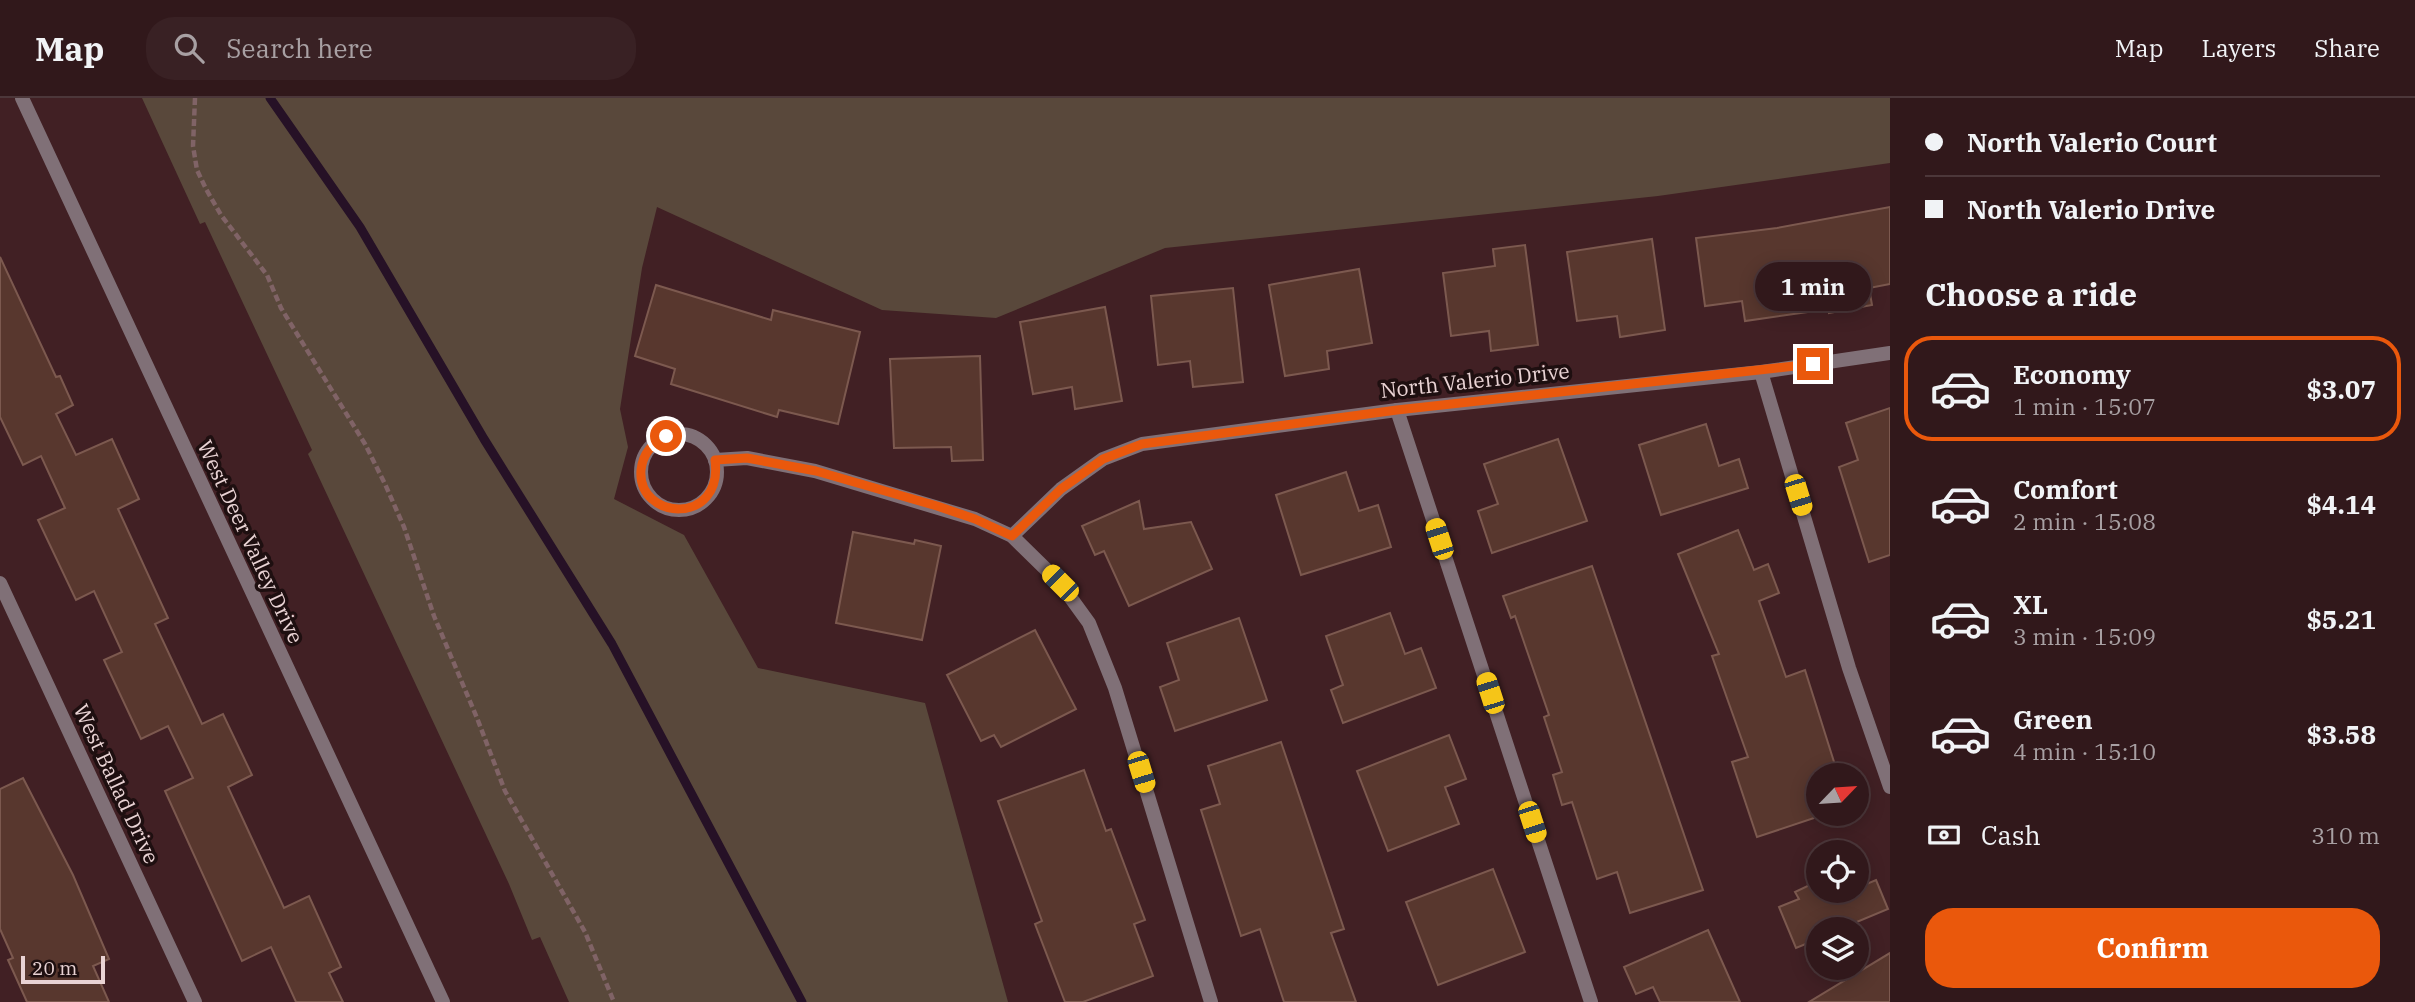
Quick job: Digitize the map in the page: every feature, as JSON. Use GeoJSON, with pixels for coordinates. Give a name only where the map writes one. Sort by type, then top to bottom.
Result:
{"type":"FeatureCollection","features":[{"type":"Feature","properties":{"kind":"street","name":"West Deer Valley Drive"},"geometry":{"type":"LineString","coordinates":[[22,98],[443,1002]]}},
{"type":"Feature","properties":{"kind":"street","name":"North Valerio Drive"},"geometry":{"type":"LineString","coordinates":[[1012,536],[1072,481],[1103,459],[1142,444],[1397,410],[1761,372],[1890,353]]}},
{"type":"Feature","properties":{"kind":"street"},"geometry":{"type":"LineString","coordinates":[[1761,372],[1849,668],[1890,788]]}},
{"type":"Feature","properties":{"kind":"street"},"geometry":{"type":"LineString","coordinates":[[1397,410],[1591,1002]]}},
{"type":"Feature","properties":{"kind":"street"},"geometry":{"type":"LineString","coordinates":[[689,435],[701,440],[715,460],[714,485],[708,497],[698,505],[673,510],[651,498],[644,487],[641,474],[647,451],[655,442],[666,436],[689,435]]}},
{"type":"Feature","properties":{"kind":"street"},"geometry":{"type":"LineString","coordinates":[[715,460],[747,458],[816,471],[975,519],[1012,536],[1060,583],[1089,623],[1115,688],[1211,1002]]}},
{"type":"Feature","properties":{"kind":"street","name":"West Ballad Drive"},"geometry":{"type":"LineString","coordinates":[[0,583],[195,1002]]}},
{"type":"Feature","properties":{"kind":"path"},"geometry":{"type":"LineString","coordinates":[[195,98],[193,146],[197,170],[220,215],[267,275],[281,308],[365,444],[404,527],[434,616],[478,718],[505,791],[580,922],[614,1002]]}},
{"type":"Feature","properties":{"kind":"shaded area"},"geometry":{"type":"Polygon","coordinates":[[[142,98],[1890,98],[1890,163],[1658,196],[1165,248],[996,318],[882,310],[657,207],[642,268],[620,409],[628,447],[614,499],[684,535],[758,668],[925,703],[1008,1002],[569,1002],[540,937],[532,940],[509,884],[308,454],[312,450],[205,222],[200,224],[142,98]]]}},
{"type":"Feature","properties":{"kind":"building"},"geometry":{"type":"Polygon","coordinates":[[[1890,207],[1890,284],[1869,288],[1872,305],[1829,313],[1829,309],[1745,321],[1742,301],[1705,306],[1696,238],[1777,228],[1890,207]]]}},
{"type":"Feature","properties":{"kind":"building"},"geometry":{"type":"Polygon","coordinates":[[[1652,239],[1665,330],[1620,337],[1617,316],[1577,321],[1567,252],[1652,239]]]}},
{"type":"Feature","properties":{"kind":"building"},"geometry":{"type":"Polygon","coordinates":[[[1525,245],[1538,345],[1491,351],[1489,331],[1451,336],[1443,273],[1495,266],[1493,249],[1525,245]]]}},
{"type":"Feature","properties":{"kind":"building"},"geometry":{"type":"Polygon","coordinates":[[[0,257],[56,377],[60,376],[73,405],[56,414],[76,455],[112,439],[139,499],[118,509],[168,618],[155,624],[202,724],[223,714],[252,775],[228,787],[284,908],[309,896],[341,967],[329,973],[343,1002],[296,1002],[271,947],[242,961],[165,791],[193,778],[168,726],[141,739],[104,660],[122,652],[94,591],[76,600],[38,520],[65,508],[41,456],[23,465],[0,417],[0,257]]]}},
{"type":"Feature","properties":{"kind":"building"},"geometry":{"type":"Polygon","coordinates":[[[1359,269],[1372,343],[1327,351],[1329,369],[1285,376],[1269,285],[1359,269]]]}},
{"type":"Feature","properties":{"kind":"building"},"geometry":{"type":"Polygon","coordinates":[[[656,285],[771,320],[773,310],[860,332],[838,424],[779,410],[777,417],[671,384],[675,369],[635,356],[656,285]]]}},
{"type":"Feature","properties":{"kind":"building"},"geometry":{"type":"Polygon","coordinates":[[[1233,288],[1243,382],[1193,387],[1190,361],[1158,365],[1151,296],[1233,288]]]}},
{"type":"Feature","properties":{"kind":"building"},"geometry":{"type":"Polygon","coordinates":[[[1105,307],[1122,401],[1075,409],[1072,387],[1033,394],[1020,322],[1105,307]]]}},
{"type":"Feature","properties":{"kind":"building"},"geometry":{"type":"Polygon","coordinates":[[[980,356],[983,460],[952,461],[951,447],[894,448],[890,359],[980,356]]]}},
{"type":"Feature","properties":{"kind":"building"},"geometry":{"type":"Polygon","coordinates":[[[1890,408],[1890,555],[1869,562],[1839,467],[1858,460],[1846,423],[1890,408]]]}},
{"type":"Feature","properties":{"kind":"building"},"geometry":{"type":"Polygon","coordinates":[[[1706,424],[1719,466],[1739,459],[1748,488],[1661,515],[1639,445],[1706,424]]]}},
{"type":"Feature","properties":{"kind":"building"},"geometry":{"type":"Polygon","coordinates":[[[1558,439],[1587,521],[1492,553],[1478,511],[1498,504],[1484,464],[1558,439]]]}},
{"type":"Feature","properties":{"kind":"building"},"geometry":{"type":"Polygon","coordinates":[[[1346,472],[1359,511],[1378,505],[1391,547],[1301,575],[1276,495],[1346,472]]]}},
{"type":"Feature","properties":{"kind":"building"},"geometry":{"type":"Polygon","coordinates":[[[1139,501],[1144,529],[1191,522],[1212,569],[1129,606],[1104,551],[1095,555],[1082,526],[1139,501]]]}},
{"type":"Feature","properties":{"kind":"building"},"geometry":{"type":"Polygon","coordinates":[[[1738,530],[1754,570],[1768,564],[1779,593],[1759,601],[1786,677],[1805,670],[1834,763],[1806,763],[1806,821],[1757,837],[1732,762],[1748,757],[1712,656],[1719,654],[1678,554],[1738,530]]]}},
{"type":"Feature","properties":{"kind":"building"},"geometry":{"type":"Polygon","coordinates":[[[853,532],[914,544],[915,540],[941,546],[922,640],[836,623],[853,532]]]}},
{"type":"Feature","properties":{"kind":"building"},"geometry":{"type":"Polygon","coordinates":[[[1592,566],[1703,890],[1630,913],[1617,872],[1597,879],[1572,802],[1562,805],[1553,775],[1562,772],[1544,717],[1549,715],[1515,616],[1511,618],[1503,596],[1592,566]]]}},
{"type":"Feature","properties":{"kind":"building"},"geometry":{"type":"Polygon","coordinates":[[[1390,613],[1405,654],[1421,648],[1436,688],[1343,723],[1331,690],[1343,685],[1326,636],[1390,613]]]}},
{"type":"Feature","properties":{"kind":"building"},"geometry":{"type":"Polygon","coordinates":[[[1239,618],[1267,700],[1175,731],[1160,687],[1179,680],[1167,643],[1239,618]]]}},
{"type":"Feature","properties":{"kind":"building"},"geometry":{"type":"Polygon","coordinates":[[[1035,630],[1076,709],[1001,747],[994,735],[981,741],[947,675],[1035,630]]]}},
{"type":"Feature","properties":{"kind":"building"},"geometry":{"type":"Polygon","coordinates":[[[1449,735],[1466,779],[1445,787],[1459,824],[1388,851],[1357,771],[1449,735]]]}},
{"type":"Feature","properties":{"kind":"building"},"geometry":{"type":"Polygon","coordinates":[[[1281,742],[1344,929],[1331,933],[1356,1002],[1284,1002],[1260,929],[1241,936],[1201,810],[1220,804],[1208,766],[1281,742]]]}},
{"type":"Feature","properties":{"kind":"building"},"geometry":{"type":"Polygon","coordinates":[[[1084,770],[1106,831],[1111,829],[1145,920],[1134,924],[1153,976],[1083,1002],[1065,1002],[1035,924],[1042,921],[998,801],[1084,770]]]}},
{"type":"Feature","properties":{"kind":"building"},"geometry":{"type":"Polygon","coordinates":[[[23,778],[73,875],[109,959],[93,966],[109,1002],[27,1002],[8,960],[13,958],[0,929],[0,789],[23,778]]]}},
{"type":"Feature","properties":{"kind":"building"},"geometry":{"type":"Polygon","coordinates":[[[1493,869],[1525,952],[1438,985],[1406,902],[1493,869]]]}},
{"type":"Feature","properties":{"kind":"building"},"geometry":{"type":"Polygon","coordinates":[[[1876,880],[1888,909],[1869,917],[1806,917],[1806,944],[1796,948],[1779,907],[1799,899],[1795,892],[1806,887],[1806,903],[1869,903],[1869,883],[1876,880]]]}},
{"type":"Feature","properties":{"kind":"building"},"geometry":{"type":"Polygon","coordinates":[[[1708,930],[1740,1002],[1660,1002],[1653,987],[1636,994],[1624,967],[1708,930]]]}},
{"type":"Feature","properties":{"kind":"building"},"geometry":{"type":"Polygon","coordinates":[[[1890,953],[1890,1002],[1809,1002],[1845,980],[1869,980],[1869,966],[1890,953]]]}},
{"type":"Feature","properties":{"kind":"waterway"},"geometry":{"type":"LineString","coordinates":[[270,98],[360,227],[484,439],[612,644],[802,1002]]}},
{"type":"Feature","properties":{"kind":"route"},"geometry":{"type":"LineString","coordinates":[[666,436],[655,442],[647,451],[641,474],[644,487],[651,498],[673,510],[698,505],[708,497],[714,485],[715,460],[747,458],[816,471],[937,506],[1012,536],[1061,489],[1103,459],[1142,444],[1397,410],[1761,372],[1813,364]]}}]}
